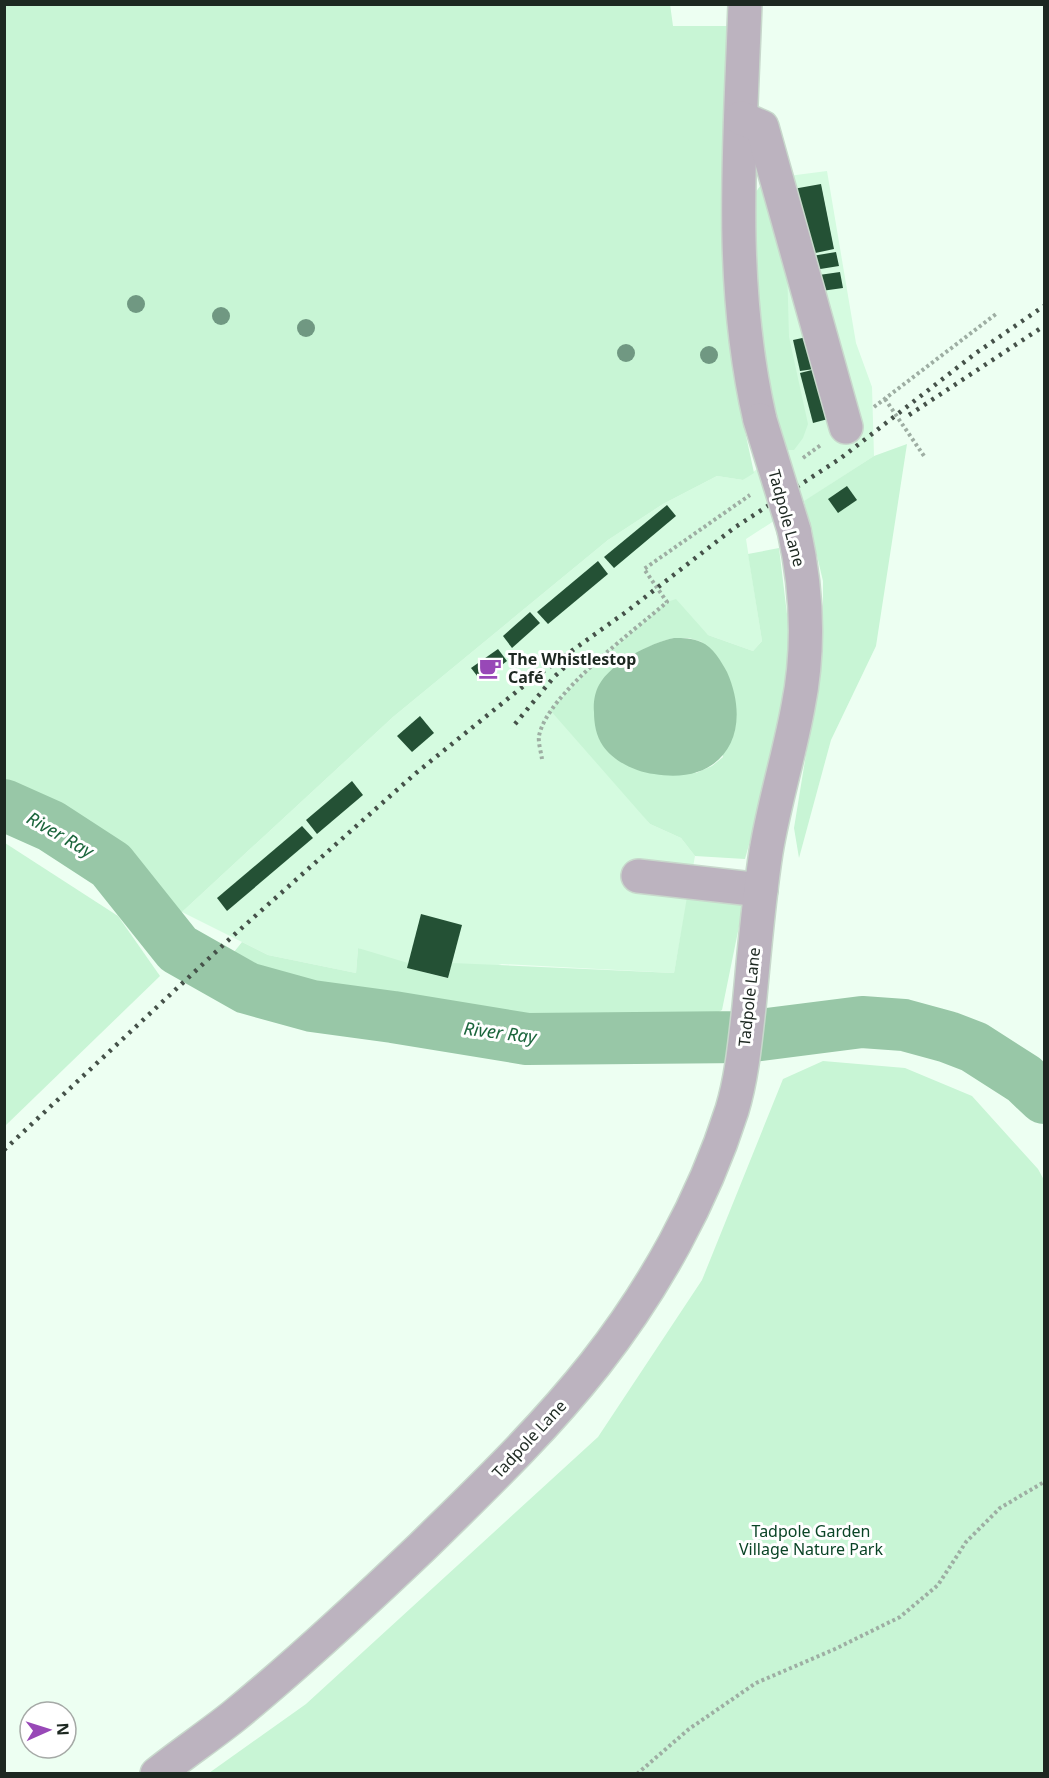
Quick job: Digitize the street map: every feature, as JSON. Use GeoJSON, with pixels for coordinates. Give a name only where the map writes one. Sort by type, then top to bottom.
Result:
{"type":"FeatureCollection","features":[{"type":"Feature","properties":{"kind":"street","name":"Tadpole Lane"},"geometry":{"type":"LineString","coordinates":[[156,1773],[231,1718],[296,1664],[484,1487],[561,1405],[596,1363],[654,1278],[698,1196],[735,1101],[743,1056],[761,890],[774,810],[797,714],[806,631],[802,570],[794,530],[760,420],[749,375],[741,300],[738,238],[745,4]]}},
{"type":"Feature","properties":{"kind":"street"},"geometry":{"type":"LineString","coordinates":[[741,118],[762,127],[846,427]]}},
{"type":"Feature","properties":{"kind":"street"},"geometry":{"type":"LineString","coordinates":[[638,876],[761,890]]}},
{"type":"Feature","properties":{"kind":"path"},"geometry":{"type":"LineString","coordinates":[[794,465],[996,314]]}},
{"type":"Feature","properties":{"kind":"path"},"geometry":{"type":"LineString","coordinates":[[885,399],[924,456]]}},
{"type":"Feature","properties":{"kind":"path"},"geometry":{"type":"LineString","coordinates":[[542,759],[539,737],[550,710],[586,672],[667,602],[644,569],[755,491]]}},
{"type":"Feature","properties":{"kind":"path"},"geometry":{"type":"LineString","coordinates":[[637,1773],[689,1729],[756,1683],[835,1649],[900,1617],[938,1585],[966,1542],[1000,1508],[1044,1482]]}},
{"type":"Feature","properties":{"kind":"shaded area"},"geometry":{"type":"Polygon","coordinates":[[[827,171],[856,343],[872,387],[874,456],[746,539],[762,641],[753,651],[708,635],[667,602],[586,672],[556,703],[650,824],[681,838],[695,856],[674,973],[502,964],[448,978],[407,968],[358,948],[356,973],[268,955],[182,912],[393,717],[608,540],[663,504],[717,476],[743,480],[782,450],[756,192],[765,179],[827,171]]]}},
{"type":"Feature","properties":{"kind":"shaded area"},"geometry":{"type":"Polygon","coordinates":[[[674,638],[701,642],[716,655],[727,672],[734,694],[737,715],[734,734],[726,750],[715,763],[698,772],[678,776],[640,771],[613,756],[599,738],[594,709],[598,688],[612,669],[643,649],[674,638]]]}},
{"type":"Feature","properties":{"kind":"green space"},"geometry":{"type":"Polygon","coordinates":[[[670,4],[673,26],[729,26],[737,373],[745,431],[754,473],[743,480],[717,476],[663,504],[608,540],[393,717],[182,912],[159,913],[101,832],[51,803],[5,788],[5,5],[670,4]]]}},
{"type":"Feature","properties":{"kind":"green space"},"geometry":{"type":"Polygon","coordinates":[[[765,179],[787,265],[789,337],[808,424],[803,438],[794,450],[783,450],[760,339],[754,211],[756,192],[765,179]]]}},
{"type":"Feature","properties":{"kind":"green space"},"geometry":{"type":"Polygon","coordinates":[[[907,444],[876,646],[831,740],[799,858],[794,828],[823,650],[823,581],[804,501],[874,456],[907,444]]]}},
{"type":"Feature","properties":{"kind":"green space"},"geometry":{"type":"Polygon","coordinates":[[[779,548],[790,639],[788,704],[745,859],[695,856],[681,838],[650,824],[550,710],[586,672],[667,602],[676,599],[708,635],[753,651],[762,641],[748,554],[779,548]],[[674,638],[657,643],[633,655],[611,671],[696,773],[712,766],[723,757],[702,642],[689,638],[674,638]]]}},
{"type":"Feature","properties":{"kind":"green space"},"geometry":{"type":"Polygon","coordinates":[[[5,843],[118,916],[160,976],[5,1126],[5,843]]]}},
{"type":"Feature","properties":{"kind":"green space"},"geometry":{"type":"Polygon","coordinates":[[[688,891],[745,897],[722,1010],[697,1025],[489,1018],[272,982],[226,962],[242,942],[268,955],[356,973],[358,948],[408,963],[408,968],[447,978],[452,963],[674,973],[688,891]]]}},
{"type":"Feature","properties":{"kind":"green space","name":"Tadpole Garden Village Nature Park"},"geometry":{"type":"Polygon","coordinates":[[[823,1061],[905,1068],[972,1096],[1038,1169],[1044,1180],[1044,1773],[209,1773],[306,1704],[598,1437],[702,1280],[783,1079],[823,1061]]]}},
{"type":"Feature","properties":{"kind":"building"},"geometry":{"type":"Polygon","coordinates":[[[821,184],[834,249],[806,255],[793,189],[821,184]]]}},
{"type":"Feature","properties":{"kind":"building"},"geometry":{"type":"Polygon","coordinates":[[[836,252],[839,266],[808,271],[806,257],[836,252]]]}},
{"type":"Feature","properties":{"kind":"building"},"geometry":{"type":"Polygon","coordinates":[[[840,272],[843,288],[814,292],[812,276],[840,272]]]}},
{"type":"Feature","properties":{"kind":"building"},"geometry":{"type":"Polygon","coordinates":[[[807,337],[814,369],[800,371],[793,340],[807,337]]]}},
{"type":"Feature","properties":{"kind":"building"},"geometry":{"type":"Polygon","coordinates":[[[816,369],[828,419],[813,423],[800,373],[816,369]]]}},
{"type":"Feature","properties":{"kind":"building"},"geometry":{"type":"Polygon","coordinates":[[[847,486],[857,500],[838,513],[828,499],[847,486]]]}},
{"type":"Feature","properties":{"kind":"building"},"geometry":{"type":"Polygon","coordinates":[[[667,505],[676,516],[614,568],[604,557],[667,505]]]}},
{"type":"Feature","properties":{"kind":"building"},"geometry":{"type":"Polygon","coordinates":[[[598,561],[608,574],[548,624],[537,612],[598,561]]]}},
{"type":"Feature","properties":{"kind":"building"},"geometry":{"type":"Polygon","coordinates":[[[530,612],[540,623],[512,648],[503,636],[530,612]]]}},
{"type":"Feature","properties":{"kind":"building"},"geometry":{"type":"Polygon","coordinates":[[[498,649],[507,661],[481,681],[471,668],[498,649]]]}},
{"type":"Feature","properties":{"kind":"building"},"geometry":{"type":"Polygon","coordinates":[[[420,716],[434,733],[412,752],[397,736],[420,716]]]}},
{"type":"Feature","properties":{"kind":"building"},"geometry":{"type":"Polygon","coordinates":[[[352,781],[363,795],[317,834],[306,820],[352,781]]]}},
{"type":"Feature","properties":{"kind":"building"},"geometry":{"type":"Polygon","coordinates":[[[302,826],[313,838],[227,911],[217,898],[302,826]]]}},
{"type":"Feature","properties":{"kind":"building"},"geometry":{"type":"Polygon","coordinates":[[[421,914],[462,925],[448,978],[407,968],[421,914]]]}},
{"type":"Feature","properties":{"kind":"waterway","name":"River Ray"},"geometry":{"type":"LineString","coordinates":[[4,805],[51,826],[111,865],[178,949],[247,988],[312,1006],[527,1039],[744,1037],[862,1022],[904,1025],[974,1047],[1024,1079],[1044,1098]]}},
{"type":"Feature","properties":{"kind":"railway"},"geometry":{"type":"LineString","coordinates":[[4,1150],[235,934],[416,773],[531,680],[626,612],[734,528],[841,458],[976,353],[1044,306]]}},
{"type":"Feature","properties":{"kind":"railway"},"geometry":{"type":"LineString","coordinates":[[909,415],[1044,326]]}},
{"type":"Feature","properties":{"kind":"railway"},"geometry":{"type":"LineString","coordinates":[[515,724],[554,677],[577,656]]}},
{"type":"Feature","properties":{"kind":"place","name":"The Whistlestop Café"},"geometry":{"type":"Point","coordinates":[490,668]}}]}
